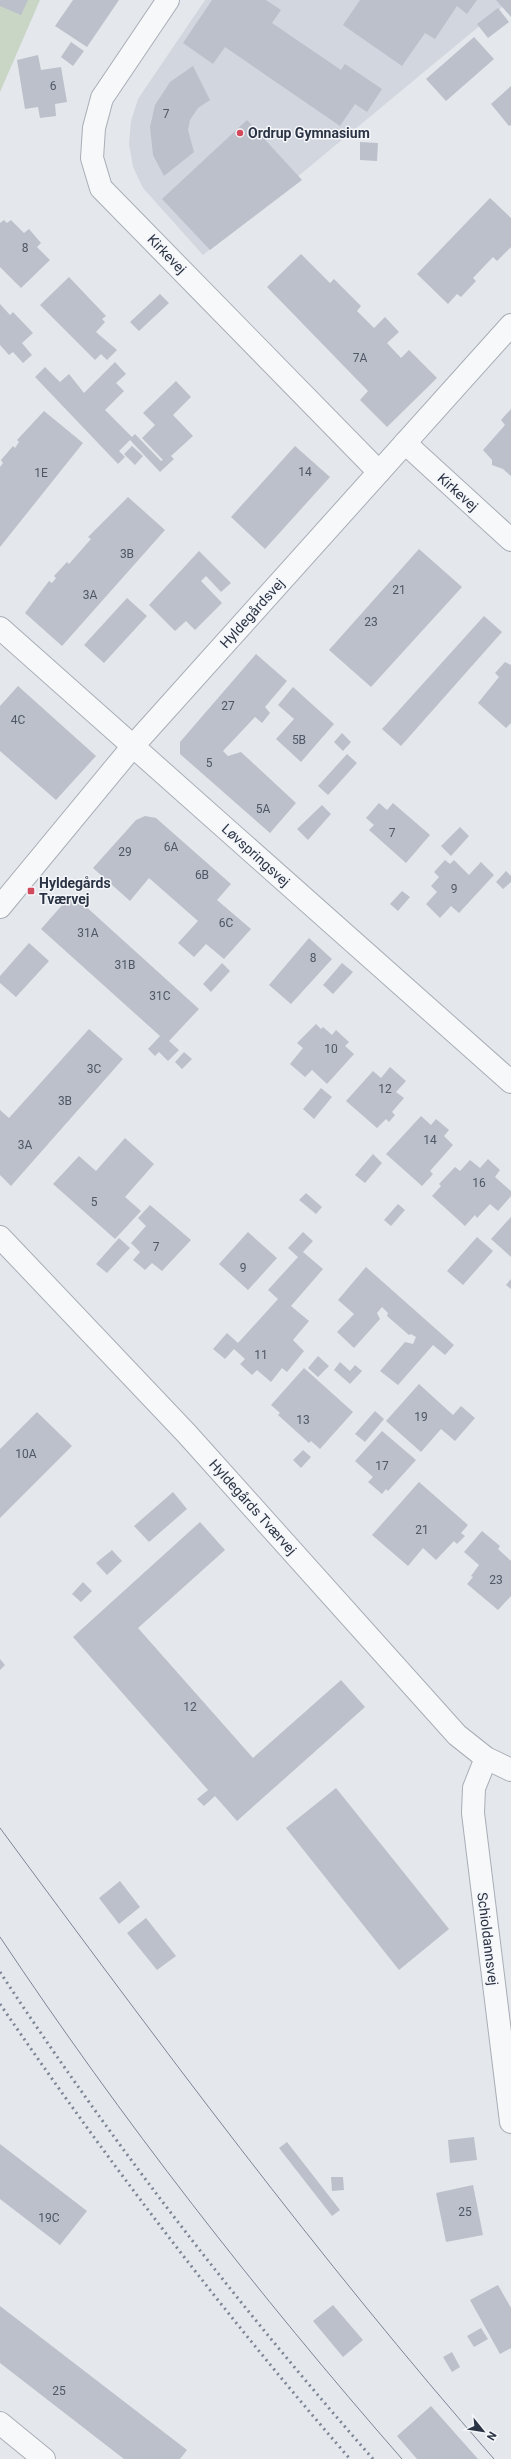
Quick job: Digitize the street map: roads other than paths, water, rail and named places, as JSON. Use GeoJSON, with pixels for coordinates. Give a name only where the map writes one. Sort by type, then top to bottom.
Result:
{"type":"FeatureCollection","features":[{"type":"Feature","properties":{"kind":"street","name":"Kirkevej"},"geometry":{"type":"LineString","coordinates":[[168,0],[102,98],[94,128],[92,158],[101,188],[379,472]]}},
{"type":"Feature","properties":{"kind":"street","name":"Hyldegårdsvej"},"geometry":{"type":"LineString","coordinates":[[0,907],[133,746],[511,325]]}},
{"type":"Feature","properties":{"kind":"street","name":"Kirkevej"},"geometry":{"type":"LineString","coordinates":[[405,443],[511,540]]}},
{"type":"Feature","properties":{"kind":"street","name":"Løvspringsvej"},"geometry":{"type":"LineString","coordinates":[[0,628],[511,1082]]}},
{"type":"Feature","properties":{"kind":"street","name":"Hyldegårds Tværvej"},"geometry":{"type":"LineString","coordinates":[[0,1237],[187,1434],[457,1735],[486,1758],[511,1770]]}},
{"type":"Feature","properties":{"kind":"street","name":"Schioldannsvej"},"geometry":{"type":"LineString","coordinates":[[486,1758],[474,1788],[473,1813],[511,2122]]}},
{"type":"Feature","properties":{"kind":"street"},"geometry":{"type":"LineString","coordinates":[[0,2423],[44,2459]]}},
{"type":"Feature","properties":{"kind":"tram line"},"geometry":{"type":"LineString","coordinates":[[0,1828],[180,2069],[302,2228],[365,2306],[494,2459]]}},
{"type":"Feature","properties":{"kind":"tram line"},"geometry":{"type":"LineString","coordinates":[[0,1937],[94,2072],[192,2204],[295,2333],[402,2459]]}},
{"type":"Feature","properties":{"kind":"railway"},"geometry":{"type":"LineString","coordinates":[[0,1972],[87,2099],[178,2222],[274,2342],[373,2459]]}},
{"type":"Feature","properties":{"kind":"railway"},"geometry":{"type":"LineString","coordinates":[[0,2004],[41,2063],[168,2236],[257,2349],[350,2459]]}},
{"type":"Feature","properties":{"kind":"place","name":"Ordrup Gymnasium"},"geometry":{"type":"Point","coordinates":[240,133]}},
{"type":"Feature","properties":{"kind":"place","name":"Hyldegårds Tværvej"},"geometry":{"type":"Point","coordinates":[31,891]}}]}
